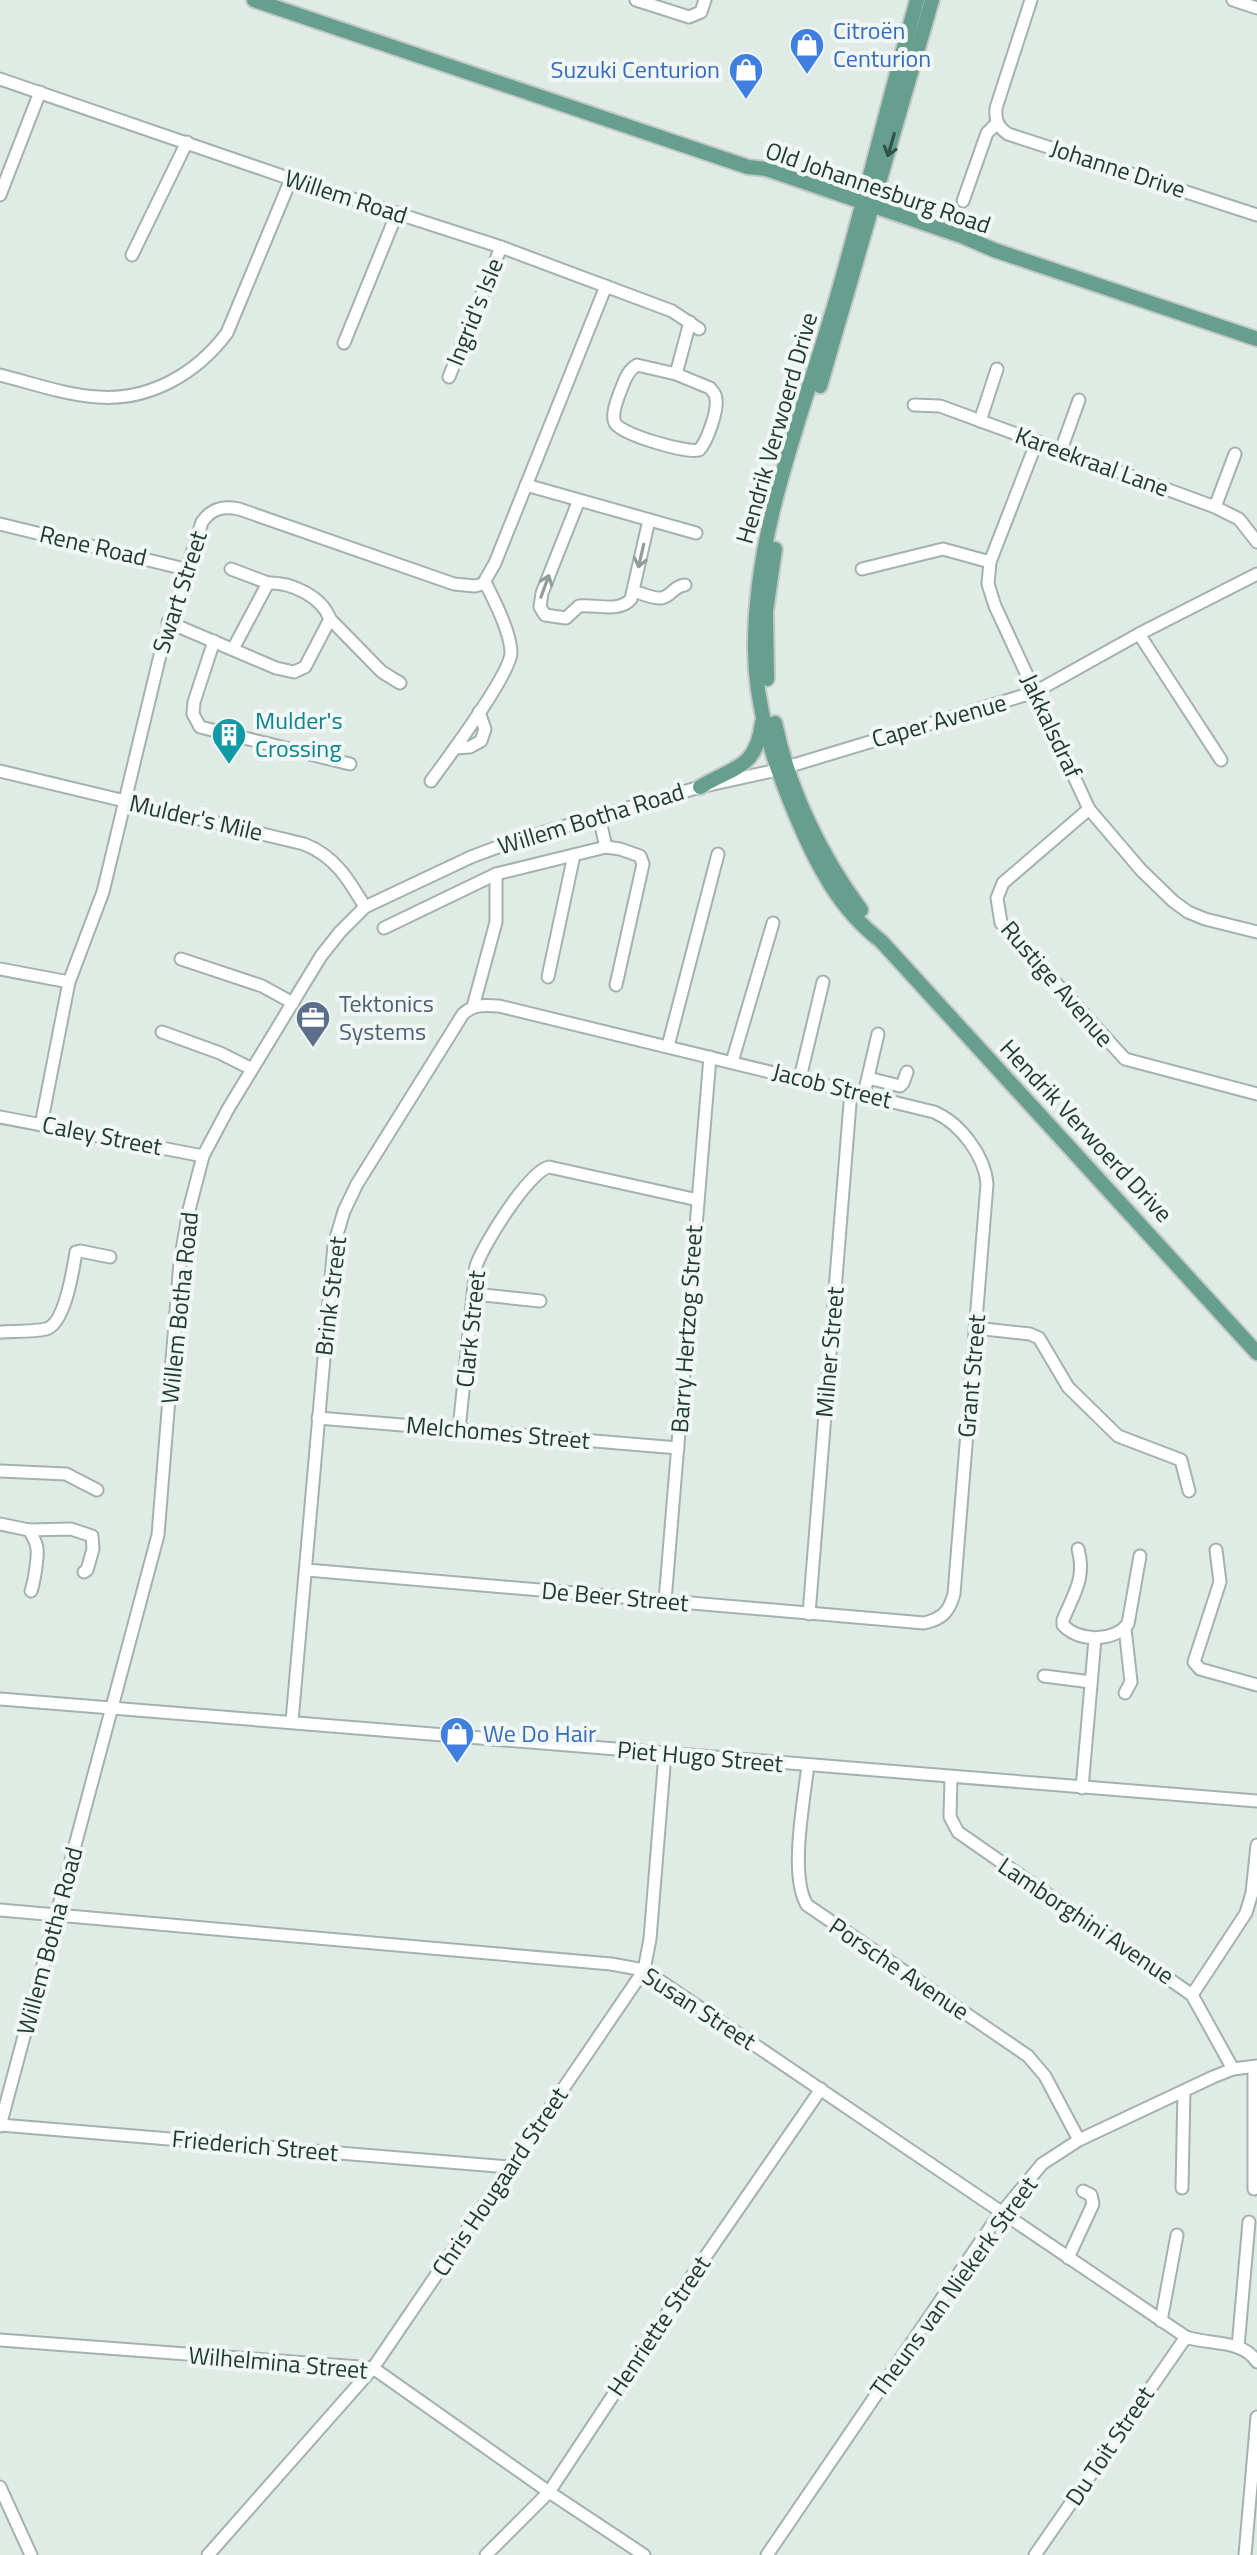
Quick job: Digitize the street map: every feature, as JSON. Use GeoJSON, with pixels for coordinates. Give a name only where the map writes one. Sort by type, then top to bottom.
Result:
{"type":"FeatureCollection","features":[{"type":"Feature","properties":{"kind":"main road","name":"Old Johannesburg Road"},"geometry":{"type":"LineString","coordinates":[[254,0],[748,167],[764,178],[964,237],[994,250],[1257,339]]}},
{"type":"Feature","properties":{"kind":"main road","name":"Hendrik Verwoerd Drive"},"geometry":{"type":"LineString","coordinates":[[782,768],[767,686],[765,650],[772,564],[796,462],[838,330],[917,0]]}},
{"type":"Feature","properties":{"kind":"main road","name":"Hendrik Verwoerd Drive"},"geometry":{"type":"LineString","coordinates":[[932,0],[773,512],[756,611],[755,651],[763,712],[809,846],[832,888],[865,928],[881,941],[1257,1353]]}},
{"type":"Feature","properties":{"kind":"main road"},"geometry":{"type":"LineString","coordinates":[[700,787],[738,768],[754,753],[763,712]]}},
{"type":"Feature","properties":{"kind":"street"},"geometry":{"type":"LineString","coordinates":[[636,0],[689,17],[701,12],[705,0]]}},
{"type":"Feature","properties":{"kind":"street"},"geometry":{"type":"LineString","coordinates":[[963,201],[987,133],[997,123],[996,108],[1031,0]]}},
{"type":"Feature","properties":{"kind":"street"},"geometry":{"type":"LineString","coordinates":[[1233,0],[1257,8]]}},
{"type":"Feature","properties":{"kind":"street","name":"Willem Road"},"geometry":{"type":"LineString","coordinates":[[0,79],[501,247],[672,311],[694,325],[676,374]]}},
{"type":"Feature","properties":{"kind":"street"},"geometry":{"type":"LineString","coordinates":[[0,195],[40,92]]}},
{"type":"Feature","properties":{"kind":"street","name":"Johanne Drive"},"geometry":{"type":"LineString","coordinates":[[997,123],[1008,134],[1257,215]]}},
{"type":"Feature","properties":{"kind":"street"},"geometry":{"type":"LineString","coordinates":[[132,255],[187,142]]}},
{"type":"Feature","properties":{"kind":"street"},"geometry":{"type":"LineString","coordinates":[[0,375],[84,395],[113,397],[158,388],[189,372],[227,333],[291,179]]}},
{"type":"Feature","properties":{"kind":"street"},"geometry":{"type":"LineString","coordinates":[[344,343],[397,213]]}},
{"type":"Feature","properties":{"kind":"street","name":"Ingrid's Isle"},"geometry":{"type":"LineString","coordinates":[[449,377],[501,247]]}},
{"type":"Feature","properties":{"kind":"street"},"geometry":{"type":"LineString","coordinates":[[431,781],[479,712],[509,661],[511,652],[501,618],[485,582],[606,286]]}},
{"type":"Feature","properties":{"kind":"street"},"geometry":{"type":"LineString","coordinates":[[645,366],[676,374],[710,388],[717,401],[704,446],[694,452],[626,431],[617,425],[614,418],[619,395],[632,367],[645,366]]}},
{"type":"Feature","properties":{"kind":"street"},"geometry":{"type":"LineString","coordinates":[[980,421],[997,369]]}},
{"type":"Feature","properties":{"kind":"street"},"geometry":{"type":"LineString","coordinates":[[1061,450],[1079,400]]}},
{"type":"Feature","properties":{"kind":"street","name":"Kareekraal Lane"},"geometry":{"type":"LineString","coordinates":[[914,405],[940,406],[1215,507],[1239,519],[1257,542]]}},
{"type":"Feature","properties":{"kind":"street","name":"Jakkalsdraf"},"geometry":{"type":"LineString","coordinates":[[1037,441],[990,562],[988,584],[995,606],[1089,809],[1141,870],[1188,912],[1257,932]]}},
{"type":"Feature","properties":{"kind":"street"},"geometry":{"type":"LineString","coordinates":[[1215,507],[1235,454]]}},
{"type":"Feature","properties":{"kind":"street"},"geometry":{"type":"LineString","coordinates":[[526,485],[696,533]]}},
{"type":"Feature","properties":{"kind":"street"},"geometry":{"type":"LineString","coordinates":[[579,500],[542,593],[540,607],[545,615],[566,618],[579,606],[621,607],[628,604],[649,520]]}},
{"type":"Feature","properties":{"kind":"street","name":"Swart Street"},"geometry":{"type":"LineString","coordinates":[[41,1125],[69,982],[103,892],[168,622],[202,522],[208,513],[220,508],[235,508],[454,584],[475,586],[485,582]]}},
{"type":"Feature","properties":{"kind":"street","name":"Rene Road"},"geometry":{"type":"LineString","coordinates":[[0,524],[185,569]]}},
{"type":"Feature","properties":{"kind":"street"},"geometry":{"type":"LineString","coordinates":[[862,569],[937,549],[990,562]]}},
{"type":"Feature","properties":{"kind":"street"},"geometry":{"type":"LineString","coordinates":[[231,569],[268,583],[281,583],[317,599],[326,608],[330,619],[382,672],[400,683]]}},
{"type":"Feature","properties":{"kind":"street","name":"Caper Avenue"},"geometry":{"type":"LineString","coordinates":[[782,768],[1035,692],[1139,634],[1257,574]]}},
{"type":"Feature","properties":{"kind":"street"},"geometry":{"type":"LineString","coordinates":[[233,649],[268,583]]}},
{"type":"Feature","properties":{"kind":"street"},"geometry":{"type":"LineString","coordinates":[[633,591],[660,598],[674,588],[685,585]]}},
{"type":"Feature","properties":{"kind":"street"},"geometry":{"type":"LineString","coordinates":[[168,622],[276,668],[300,671],[330,619]]}},
{"type":"Feature","properties":{"kind":"street"},"geometry":{"type":"LineString","coordinates":[[1139,634],[1221,760]]}},
{"type":"Feature","properties":{"kind":"street"},"geometry":{"type":"LineString","coordinates":[[214,641],[194,702],[193,714],[200,727],[350,764]]}},
{"type":"Feature","properties":{"kind":"street"},"geometry":{"type":"LineString","coordinates":[[455,748],[473,747],[481,741],[485,729],[479,712]]}},
{"type":"Feature","properties":{"kind":"street","name":"Willem Botha Road"},"geometry":{"type":"LineString","coordinates":[[0,2125],[159,1530],[180,1262],[203,1156],[228,1109],[331,944],[365,907],[471,857],[700,787],[782,768]]}},
{"type":"Feature","properties":{"kind":"street","name":"Mulder's Mile"},"geometry":{"type":"LineString","coordinates":[[0,771],[315,848],[344,873],[365,907]]}},
{"type":"Feature","properties":{"kind":"street","name":"Rustige Avenue"},"geometry":{"type":"LineString","coordinates":[[1089,809],[1003,883],[997,898],[1001,923],[1125,1059],[1257,1094]]}},
{"type":"Feature","properties":{"kind":"street"},"geometry":{"type":"LineString","coordinates":[[599,817],[606,847]]}},
{"type":"Feature","properties":{"kind":"street"},"geometry":{"type":"LineString","coordinates":[[384,928],[496,874],[606,847],[632,852],[640,856],[643,864],[616,985]]}},
{"type":"Feature","properties":{"kind":"street"},"geometry":{"type":"LineString","coordinates":[[668,1046],[718,854]]}},
{"type":"Feature","properties":{"kind":"street"},"geometry":{"type":"LineString","coordinates":[[548,977],[574,855]]}},
{"type":"Feature","properties":{"kind":"street"},"geometry":{"type":"LineString","coordinates":[[496,874],[496,922],[473,1007],[499,1006],[710,1057]]}},
{"type":"Feature","properties":{"kind":"street"},"geometry":{"type":"LineString","coordinates":[[732,1062],[773,923]]}},
{"type":"Feature","properties":{"kind":"street"},"geometry":{"type":"LineString","coordinates":[[181,959],[262,986],[293,1003]]}},
{"type":"Feature","properties":{"kind":"street"},"geometry":{"type":"LineString","coordinates":[[0,969],[69,982]]}},
{"type":"Feature","properties":{"kind":"street"},"geometry":{"type":"LineString","coordinates":[[800,1078],[823,982]]}},
{"type":"Feature","properties":{"kind":"street","name":"Brink Street"},"geometry":{"type":"LineString","coordinates":[[292,1721],[331,1263],[344,1211],[357,1184],[463,1014],[473,1007]]}},
{"type":"Feature","properties":{"kind":"street"},"geometry":{"type":"LineString","coordinates":[[162,1032],[220,1053],[252,1069]]}},
{"type":"Feature","properties":{"kind":"street"},"geometry":{"type":"LineString","coordinates":[[864,1094],[878,1034]]}},
{"type":"Feature","properties":{"kind":"street","name":"Jacob Street"},"geometry":{"type":"LineString","coordinates":[[710,1057],[934,1112],[952,1123]]}},
{"type":"Feature","properties":{"kind":"street","name":"Barry Hertzog Street"},"geometry":{"type":"LineString","coordinates":[[665,1601],[710,1057]]}},
{"type":"Feature","properties":{"kind":"street"},"geometry":{"type":"LineString","coordinates":[[868,1078],[900,1086],[907,1072]]}},
{"type":"Feature","properties":{"kind":"street","name":"Milner Street"},"geometry":{"type":"LineString","coordinates":[[809,1614],[851,1091]]}},
{"type":"Feature","properties":{"kind":"street","name":"Caley Street"},"geometry":{"type":"LineString","coordinates":[[0,1117],[203,1156]]}},
{"type":"Feature","properties":{"kind":"street","name":"Grant Street"},"geometry":{"type":"LineString","coordinates":[[924,1623],[947,1613],[954,1594],[986,1174],[978,1155],[952,1123]]}},
{"type":"Feature","properties":{"kind":"street","name":"Clark Street"},"geometry":{"type":"LineString","coordinates":[[459,1429],[476,1266],[483,1249],[529,1180],[543,1168],[549,1167],[698,1200]]}},
{"type":"Feature","properties":{"kind":"street"},"geometry":{"type":"LineString","coordinates":[[0,1332],[50,1327],[57,1320],[67,1293],[76,1252],[110,1257]]}},
{"type":"Feature","properties":{"kind":"street"},"geometry":{"type":"LineString","coordinates":[[474,1294],[540,1301]]}},
{"type":"Feature","properties":{"kind":"street"},"geometry":{"type":"LineString","coordinates":[[975,1328],[1030,1334],[1039,1338],[1068,1387],[1118,1436],[1181,1460],[1189,1491]]}},
{"type":"Feature","properties":{"kind":"street","name":"Melchomes Street"},"geometry":{"type":"LineString","coordinates":[[318,1418],[678,1448]]}},
{"type":"Feature","properties":{"kind":"street"},"geometry":{"type":"LineString","coordinates":[[0,1471],[66,1474],[97,1490]]}},
{"type":"Feature","properties":{"kind":"street"},"geometry":{"type":"LineString","coordinates":[[0,1524],[29,1530],[71,1529],[92,1536],[93,1549],[84,1572]]}},
{"type":"Feature","properties":{"kind":"street"},"geometry":{"type":"LineString","coordinates":[[29,1530],[37,1549],[31,1591]]}},
{"type":"Feature","properties":{"kind":"street"},"geometry":{"type":"LineString","coordinates":[[1078,1549],[1081,1573],[1063,1625],[1068,1630],[1095,1639],[1125,1628]]}},
{"type":"Feature","properties":{"kind":"street"},"geometry":{"type":"LineString","coordinates":[[1216,1550],[1220,1582],[1194,1662],[1200,1669],[1257,1685]]}},
{"type":"Feature","properties":{"kind":"street"},"geometry":{"type":"LineString","coordinates":[[1125,1693],[1131,1682],[1125,1628],[1131,1618],[1140,1556]]}},
{"type":"Feature","properties":{"kind":"street","name":"De Beer Street"},"geometry":{"type":"LineString","coordinates":[[307,1570],[924,1623]]}},
{"type":"Feature","properties":{"kind":"street"},"geometry":{"type":"LineString","coordinates":[[1082,1788],[1095,1639]]}},
{"type":"Feature","properties":{"kind":"street"},"geometry":{"type":"LineString","coordinates":[[1044,1676],[1091,1682]]}},
{"type":"Feature","properties":{"kind":"street","name":"Piet Hugo Street"},"geometry":{"type":"LineString","coordinates":[[0,1699],[1257,1801]]}},
{"type":"Feature","properties":{"kind":"street","name":"Chris Hougaard Street"},"geometry":{"type":"LineString","coordinates":[[208,2555],[373,2368],[644,1970],[649,1954],[665,1754]]}},
{"type":"Feature","properties":{"kind":"street","name":"Porsche Avenue"},"geometry":{"type":"LineString","coordinates":[[808,1765],[798,1872],[802,1896],[807,1905],[1028,2056],[1045,2076],[1079,2140]]}},
{"type":"Feature","properties":{"kind":"street","name":"Lamborghini Avenue"},"geometry":{"type":"LineString","coordinates":[[951,1777],[950,1817],[964,1839],[1192,1995],[1249,2070]]}},
{"type":"Feature","properties":{"kind":"street"},"geometry":{"type":"LineString","coordinates":[[1192,1995],[1246,1913],[1252,1893],[1257,1845]]}},
{"type":"Feature","properties":{"kind":"street","name":"Susan Street"},"geometry":{"type":"LineString","coordinates":[[0,1910],[611,1964],[644,1970],[1186,2337],[1238,2347],[1246,2350],[1257,2362]]}},
{"type":"Feature","properties":{"kind":"street"},"geometry":{"type":"LineString","coordinates":[[1249,2070],[1254,2189]]}},
{"type":"Feature","properties":{"kind":"street","name":"Theuns van Niekerk Street"},"geometry":{"type":"LineString","coordinates":[[767,2555],[1001,2213],[1042,2164],[1079,2140],[1184,2091],[1249,2070]]}},
{"type":"Feature","properties":{"kind":"street","name":"Henriette Street"},"geometry":{"type":"LineString","coordinates":[[486,2555],[549,2492],[821,2089]]}},
{"type":"Feature","properties":{"kind":"street"},"geometry":{"type":"LineString","coordinates":[[1182,2188],[1184,2091]]}},
{"type":"Feature","properties":{"kind":"street","name":"Friederich Street"},"geometry":{"type":"LineString","coordinates":[[0,2125],[509,2167]]}},
{"type":"Feature","properties":{"kind":"street"},"geometry":{"type":"LineString","coordinates":[[1068,2258],[1093,2204],[1091,2195],[1083,2191]]}},
{"type":"Feature","properties":{"kind":"street"},"geometry":{"type":"LineString","coordinates":[[1238,2347],[1249,2222]]}},
{"type":"Feature","properties":{"kind":"street"},"geometry":{"type":"LineString","coordinates":[[1161,2321],[1177,2235]]}},
{"type":"Feature","properties":{"kind":"street","name":"Du Toit Street"},"geometry":{"type":"LineString","coordinates":[[1035,2555],[1186,2337]]}},
{"type":"Feature","properties":{"kind":"street","name":"Wilhelmina Street"},"geometry":{"type":"LineString","coordinates":[[0,2340],[373,2368],[644,2555]]}},
{"type":"Feature","properties":{"kind":"street"},"geometry":{"type":"LineString","coordinates":[[1245,2555],[1257,2417]]}},
{"type":"Feature","properties":{"kind":"street"},"geometry":{"type":"LineString","coordinates":[[0,2487],[31,2555]]}},
{"type":"Feature","properties":{"kind":"place","name":"Citroën Centurion"},"geometry":{"type":"Point","coordinates":[807,76]}},
{"type":"Feature","properties":{"kind":"place","name":"Suzuki Centurion"},"geometry":{"type":"Point","coordinates":[746,101]}},
{"type":"Feature","properties":{"kind":"place","name":"Mulder's Crossing"},"geometry":{"type":"Point","coordinates":[229,766]}},
{"type":"Feature","properties":{"kind":"place","name":"Tektonics Systems"},"geometry":{"type":"Point","coordinates":[313,1049]}},
{"type":"Feature","properties":{"kind":"place","name":"We Do Hair"},"geometry":{"type":"Point","coordinates":[457,1765]}}]}
